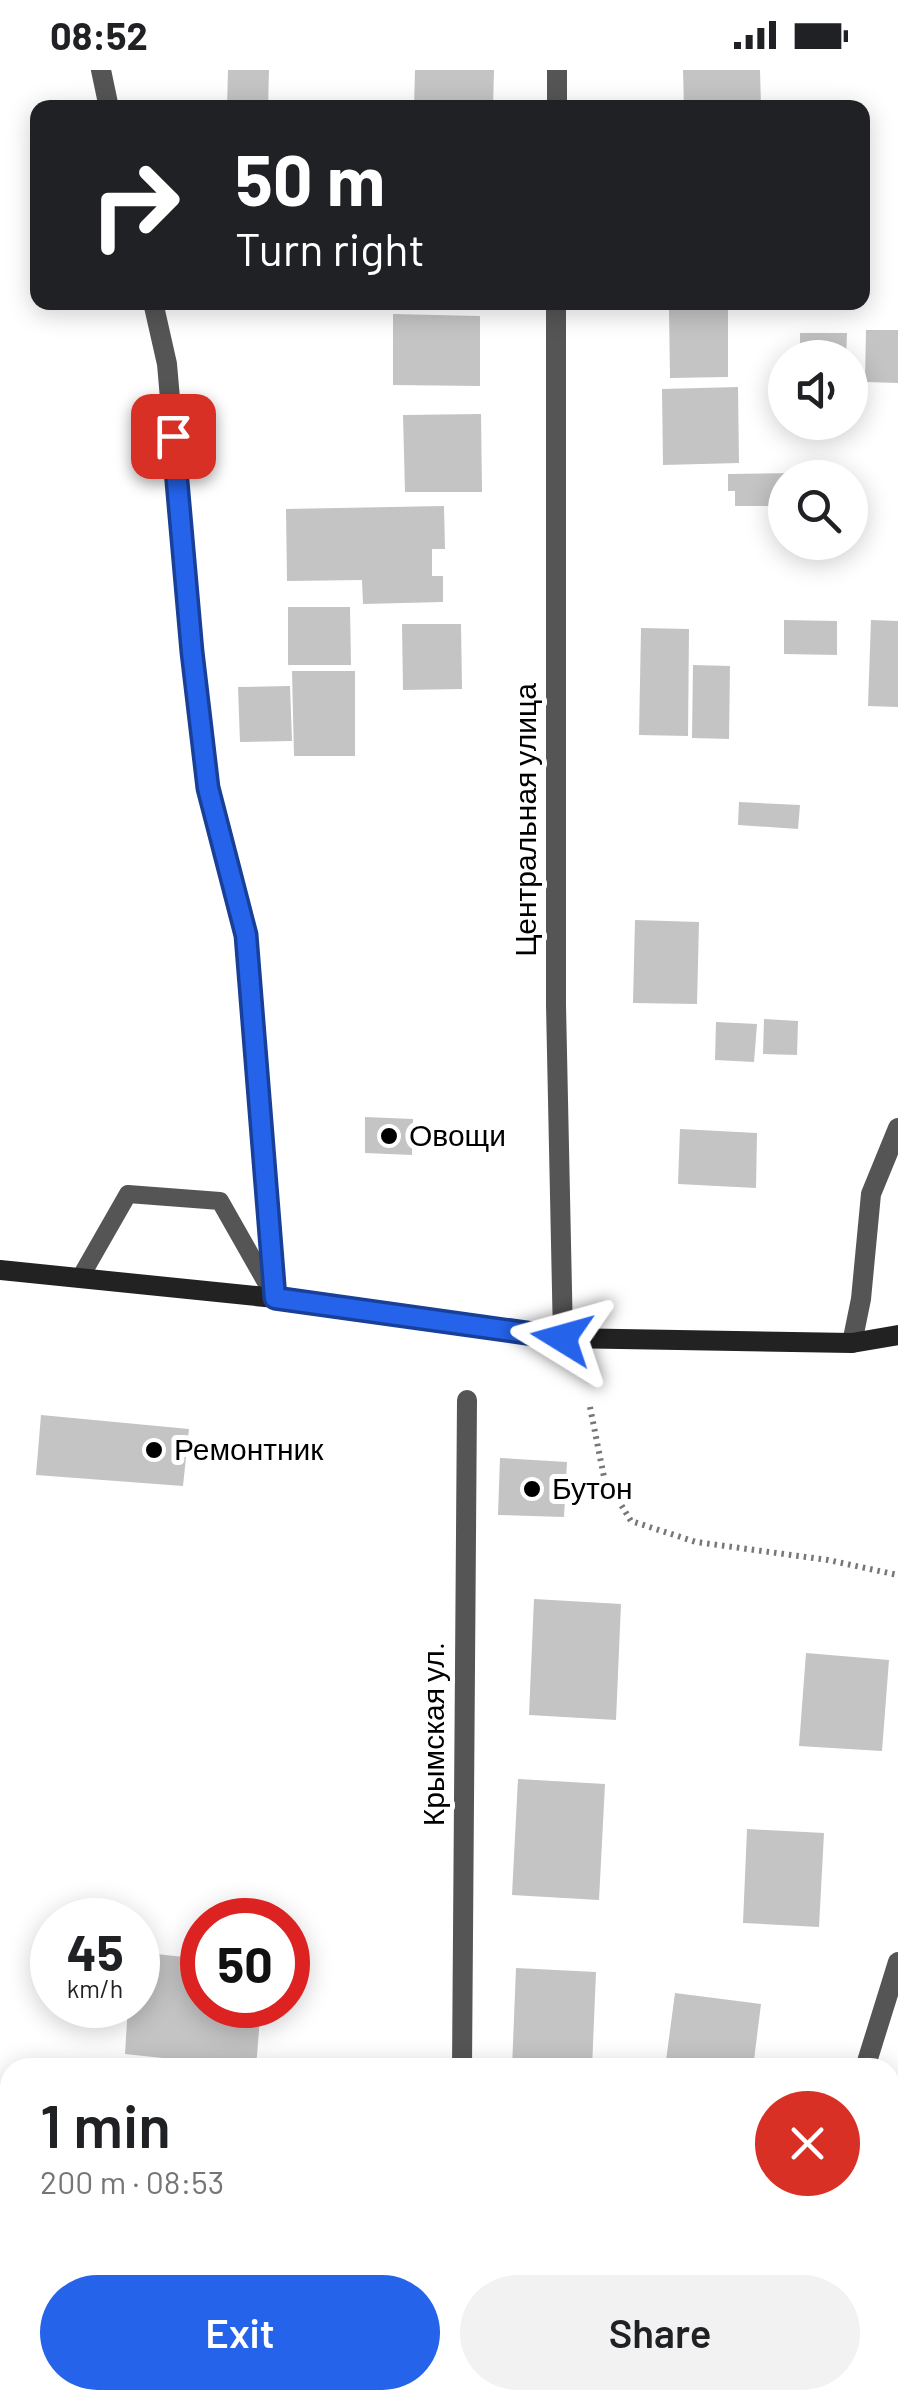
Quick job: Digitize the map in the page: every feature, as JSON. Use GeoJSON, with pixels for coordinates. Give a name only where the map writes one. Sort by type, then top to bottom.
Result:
{"type":"FeatureCollection","features":[{"type":"Feature","properties":{"kind":"main road"},"geometry":{"type":"LineString","coordinates":[[0,1270],[275,1298],[562,1338],[852,1344],[898,1335]]}},
{"type":"Feature","properties":{"kind":"street"},"geometry":{"type":"LineString","coordinates":[[101,70],[107,100]]}},
{"type":"Feature","properties":{"kind":"street"},"geometry":{"type":"LineString","coordinates":[[557,70],[557,100]]}},
{"type":"Feature","properties":{"kind":"street"},"geometry":{"type":"LineString","coordinates":[[155,310],[166,364],[208,788],[246,935],[275,1298]]}},
{"type":"Feature","properties":{"kind":"street","name":"Центральная улица"},"geometry":{"type":"LineString","coordinates":[[556,310],[556,1004],[562,1338]]}},
{"type":"Feature","properties":{"kind":"street"},"geometry":{"type":"LineString","coordinates":[[852,1344],[861,1299],[871,1194],[898,1128]]}},
{"type":"Feature","properties":{"kind":"street","name":"Крымская ул."},"geometry":{"type":"LineString","coordinates":[[462,2058],[467,1400]]}},
{"type":"Feature","properties":{"kind":"street"},"geometry":{"type":"LineString","coordinates":[[868,2058],[898,1962]]}},
{"type":"Feature","properties":{"kind":"lane"},"geometry":{"type":"LineString","coordinates":[[80,1278],[128,1194],[220,1202],[275,1298]]}},
{"type":"Feature","properties":{"kind":"path"},"geometry":{"type":"LineString","coordinates":[[590,1407],[604,1477],[631,1521],[696,1542],[828,1560],[898,1575]]}},
{"type":"Feature","properties":{"kind":"building"},"geometry":{"type":"Polygon","coordinates":[[[228,70],[269,70],[268,100],[227,100],[228,70]]]}},
{"type":"Feature","properties":{"kind":"building"},"geometry":{"type":"Polygon","coordinates":[[[415,70],[494,70],[493,100],[414,100],[415,70]]]}},
{"type":"Feature","properties":{"kind":"building"},"geometry":{"type":"Polygon","coordinates":[[[683,70],[760,70],[761,100],[684,100],[683,70]]]}},
{"type":"Feature","properties":{"kind":"building"},"geometry":{"type":"Polygon","coordinates":[[[669,310],[728,310],[728,377],[670,378],[669,310]]]}},
{"type":"Feature","properties":{"kind":"building"},"geometry":{"type":"Polygon","coordinates":[[[393,314],[480,316],[480,386],[393,385],[393,314]]]}},
{"type":"Feature","properties":{"kind":"building"},"geometry":{"type":"Polygon","coordinates":[[[866,330],[898,330],[898,383],[868,382],[866,330]]]}},
{"type":"Feature","properties":{"kind":"building"},"geometry":{"type":"Polygon","coordinates":[[[800,333],[847,333],[847,340],[800,340],[800,333]]]}},
{"type":"Feature","properties":{"kind":"building"},"geometry":{"type":"Polygon","coordinates":[[[738,387],[739,463],[663,465],[662,389],[738,387]]]}},
{"type":"Feature","properties":{"kind":"building"},"geometry":{"type":"Polygon","coordinates":[[[481,414],[482,492],[405,492],[403,415],[481,414]]]}},
{"type":"Feature","properties":{"kind":"building"},"geometry":{"type":"Polygon","coordinates":[[[768,473],[768,506],[735,506],[735,491],[728,491],[728,474],[768,473]]]}},
{"type":"Feature","properties":{"kind":"building"},"geometry":{"type":"Polygon","coordinates":[[[444,506],[445,549],[432,549],[432,576],[443,576],[443,602],[363,604],[362,580],[287,581],[286,509],[444,506]]]}},
{"type":"Feature","properties":{"kind":"building"},"geometry":{"type":"Polygon","coordinates":[[[288,607],[350,607],[351,665],[288,665],[288,607]]]}},
{"type":"Feature","properties":{"kind":"building"},"geometry":{"type":"Polygon","coordinates":[[[784,620],[837,621],[837,655],[784,654],[784,620]]]}},
{"type":"Feature","properties":{"kind":"building"},"geometry":{"type":"Polygon","coordinates":[[[871,620],[898,621],[898,707],[868,706],[871,620]]]}},
{"type":"Feature","properties":{"kind":"building"},"geometry":{"type":"Polygon","coordinates":[[[402,624],[461,624],[462,689],[403,690],[402,624]]]}},
{"type":"Feature","properties":{"kind":"building"},"geometry":{"type":"Polygon","coordinates":[[[641,628],[689,629],[688,736],[639,735],[641,628]]]}},
{"type":"Feature","properties":{"kind":"building"},"geometry":{"type":"Polygon","coordinates":[[[693,665],[730,666],[729,739],[692,738],[693,665]]]}},
{"type":"Feature","properties":{"kind":"building"},"geometry":{"type":"Polygon","coordinates":[[[292,671],[355,671],[355,756],[294,756],[292,671]]]}},
{"type":"Feature","properties":{"kind":"building"},"geometry":{"type":"Polygon","coordinates":[[[290,686],[292,741],[240,742],[238,687],[290,686]]]}},
{"type":"Feature","properties":{"kind":"building"},"geometry":{"type":"Polygon","coordinates":[[[739,802],[800,805],[798,829],[738,825],[739,802]]]}},
{"type":"Feature","properties":{"kind":"building"},"geometry":{"type":"Polygon","coordinates":[[[635,920],[699,922],[697,1004],[633,1003],[635,920]]]}},
{"type":"Feature","properties":{"kind":"building"},"geometry":{"type":"Polygon","coordinates":[[[764,1019],[798,1021],[797,1055],[763,1054],[764,1019]]]}},
{"type":"Feature","properties":{"kind":"building"},"geometry":{"type":"Polygon","coordinates":[[[716,1022],[757,1024],[754,1062],[715,1060],[716,1022]]]}},
{"type":"Feature","properties":{"kind":"building","name":"Овощи"},"geometry":{"type":"Polygon","coordinates":[[[365,1117],[413,1119],[412,1155],[365,1153],[365,1117]]]}},
{"type":"Feature","properties":{"kind":"building"},"geometry":{"type":"Polygon","coordinates":[[[680,1129],[757,1133],[756,1188],[678,1184],[680,1129]]]}},
{"type":"Feature","properties":{"kind":"building"},"geometry":{"type":"Polygon","coordinates":[[[41,1415],[189,1429],[183,1486],[36,1475],[41,1415]]]}},
{"type":"Feature","properties":{"kind":"building","name":"Бутон"},"geometry":{"type":"Polygon","coordinates":[[[500,1458],[567,1462],[564,1517],[498,1515],[500,1458]]]}},
{"type":"Feature","properties":{"kind":"building"},"geometry":{"type":"Polygon","coordinates":[[[534,1599],[621,1604],[616,1720],[529,1715],[534,1599]]]}},
{"type":"Feature","properties":{"kind":"building"},"geometry":{"type":"Polygon","coordinates":[[[806,1653],[889,1660],[882,1751],[799,1746],[806,1653]]]}},
{"type":"Feature","properties":{"kind":"building"},"geometry":{"type":"Polygon","coordinates":[[[518,1779],[605,1784],[599,1900],[512,1895],[518,1779]]]}},
{"type":"Feature","properties":{"kind":"building"},"geometry":{"type":"Polygon","coordinates":[[[747,1829],[824,1833],[819,1927],[743,1923],[747,1829]]]}},
{"type":"Feature","properties":{"kind":"building"},"geometry":{"type":"Polygon","coordinates":[[[160,1954],[180,1957],[180,2028],[259,2028],[257,2058],[125,2054],[127,2028],[160,2028],[160,1954]]]}},
{"type":"Feature","properties":{"kind":"building"},"geometry":{"type":"Polygon","coordinates":[[[516,1968],[596,1972],[592,2058],[512,2058],[516,1968]]]}},
{"type":"Feature","properties":{"kind":"building"},"geometry":{"type":"Polygon","coordinates":[[[675,1993],[761,2004],[754,2058],[666,2058],[675,1993]]]}},
{"type":"Feature","properties":{"kind":"place","name":"Овощи"},"geometry":{"type":"Point","coordinates":[389,1136]}},
{"type":"Feature","properties":{"kind":"place","name":"Ремонтник"},"geometry":{"type":"Point","coordinates":[154,1450]}},
{"type":"Feature","properties":{"kind":"place","name":"Бутон"},"geometry":{"type":"Point","coordinates":[532,1489]}},
{"type":"Feature","properties":{"kind":"route"},"geometry":{"type":"LineString","coordinates":[[173,436],[208,788],[246,935],[275,1298],[562,1338]]}}]}
